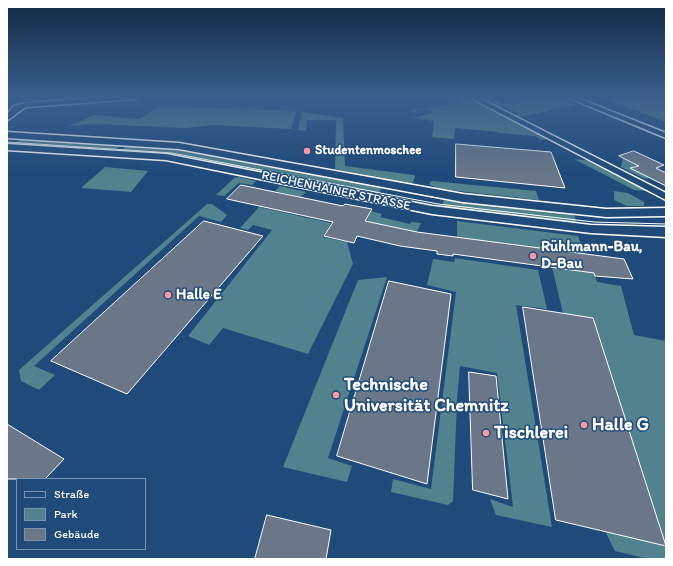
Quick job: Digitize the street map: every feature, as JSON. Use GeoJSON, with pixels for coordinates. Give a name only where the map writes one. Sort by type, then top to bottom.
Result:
{"type":"FeatureCollection","features":[{"type":"Feature","properties":{"kind":"street"},"geometry":{"type":"LineString","coordinates":[[524,123],[666,196]]}},
{"type":"Feature","properties":{"kind":"street"},"geometry":{"type":"LineString","coordinates":[[635,123],[666,136]]}},
{"type":"Feature","properties":{"kind":"street","name":"REICHENHAINER STRASSE"},"geometry":{"type":"LineString","coordinates":[[7,135],[179,146],[420,191],[478,200],[624,214],[666,212]]}},
{"type":"Feature","properties":{"kind":"street","name":"REICHENHAINER STRASSE"},"geometry":{"type":"LineString","coordinates":[[7,147],[166,157],[432,210],[591,229],[666,232]]}},
{"type":"Feature","properties":{"kind":"green space"},"geometry":{"type":"Polygon","coordinates":[[[75,123],[293,123],[291,129],[213,125],[186,128],[93,124],[69,126],[75,123]]]}},
{"type":"Feature","properties":{"kind":"green space"},"geometry":{"type":"Polygon","coordinates":[[[299,123],[307,123],[306,131],[298,130],[299,123]]]}},
{"type":"Feature","properties":{"kind":"green space"},"geometry":{"type":"Polygon","coordinates":[[[336,123],[343,123],[345,166],[414,175],[415,177],[413,182],[410,184],[335,169],[336,123]]]}},
{"type":"Feature","properties":{"kind":"green space"},"geometry":{"type":"Polygon","coordinates":[[[434,123],[518,123],[549,139],[541,140],[535,136],[499,134],[498,132],[455,128],[454,139],[432,137],[434,123]]]}},
{"type":"Feature","properties":{"kind":"green space"},"geometry":{"type":"Polygon","coordinates":[[[20,140],[120,146],[116,149],[15,144],[20,140]]]}},
{"type":"Feature","properties":{"kind":"green space"},"geometry":{"type":"Polygon","coordinates":[[[129,144],[172,147],[382,187],[377,197],[291,179],[119,152],[129,144]]]}},
{"type":"Feature","properties":{"kind":"green space"},"geometry":{"type":"Polygon","coordinates":[[[626,157],[642,165],[631,168],[649,178],[645,179],[621,167],[623,158],[626,157]]]}},
{"type":"Feature","properties":{"kind":"green space"},"geometry":{"type":"Polygon","coordinates":[[[574,159],[592,161],[654,192],[634,190],[574,159]]]}},
{"type":"Feature","properties":{"kind":"green space"},"geometry":{"type":"Polygon","coordinates":[[[105,167],[148,171],[131,192],[81,188],[105,167]]]}},
{"type":"Feature","properties":{"kind":"green space"},"geometry":{"type":"Polygon","coordinates":[[[239,177],[256,181],[252,185],[239,183],[224,196],[216,195],[234,178],[239,177]]]}},
{"type":"Feature","properties":{"kind":"green space"},"geometry":{"type":"Polygon","coordinates":[[[430,182],[536,191],[539,200],[440,189],[430,185],[430,182]]]}},
{"type":"Feature","properties":{"kind":"green space"},"geometry":{"type":"Polygon","coordinates":[[[280,186],[306,192],[301,197],[275,191],[280,186]]]}},
{"type":"Feature","properties":{"kind":"green space"},"geometry":{"type":"Polygon","coordinates":[[[614,191],[628,193],[644,202],[644,206],[627,206],[614,200],[614,191]]]}},
{"type":"Feature","properties":{"kind":"green space"},"geometry":{"type":"Polygon","coordinates":[[[444,198],[573,213],[578,225],[442,209],[444,198]]]}},
{"type":"Feature","properties":{"kind":"green space"},"geometry":{"type":"Polygon","coordinates":[[[207,204],[212,204],[227,215],[221,222],[199,216],[34,366],[55,375],[39,390],[21,381],[19,370],[207,204]]]}},
{"type":"Feature","properties":{"kind":"green space"},"geometry":{"type":"Polygon","coordinates":[[[259,207],[331,223],[323,237],[347,242],[353,264],[308,354],[223,328],[209,345],[188,336],[272,230],[253,225],[248,230],[240,228],[259,207]]]}},
{"type":"Feature","properties":{"kind":"green space"},"geometry":{"type":"Polygon","coordinates":[[[371,211],[382,214],[380,217],[410,224],[411,222],[421,223],[417,232],[366,221],[371,211]]]}},
{"type":"Feature","properties":{"kind":"green space"},"geometry":{"type":"Polygon","coordinates":[[[457,221],[578,236],[585,254],[457,237],[457,221]]]}},
{"type":"Feature","properties":{"kind":"green space"},"geometry":{"type":"Polygon","coordinates":[[[455,258],[538,270],[547,309],[516,305],[552,527],[496,515],[490,499],[513,507],[497,373],[460,366],[457,400],[453,501],[448,505],[391,492],[393,479],[431,489],[456,292],[427,285],[433,259],[454,262],[455,258]]]}},
{"type":"Feature","properties":{"kind":"green space"},"geometry":{"type":"Polygon","coordinates":[[[552,267],[594,273],[597,282],[621,286],[634,335],[666,341],[666,559],[648,559],[615,551],[605,531],[563,313],[552,267]]]}},
{"type":"Feature","properties":{"kind":"green space"},"geometry":{"type":"Polygon","coordinates":[[[387,277],[328,458],[352,466],[347,482],[283,467],[358,280],[387,277]]]}},
{"type":"Feature","properties":{"kind":"building"},"geometry":{"type":"Polygon","coordinates":[[[456,144],[551,152],[565,188],[456,177],[456,144]]]}},
{"type":"Feature","properties":{"kind":"building"},"geometry":{"type":"Polygon","coordinates":[[[634,151],[664,165],[656,168],[666,173],[666,186],[630,168],[639,166],[619,156],[634,151]]]}},
{"type":"Feature","properties":{"kind":"building"},"geometry":{"type":"Polygon","coordinates":[[[241,185],[343,206],[345,204],[372,209],[365,221],[417,232],[624,259],[633,279],[595,276],[594,273],[453,254],[453,256],[437,254],[437,251],[400,246],[357,236],[354,243],[324,236],[333,222],[227,199],[241,185]]]}},
{"type":"Feature","properties":{"kind":"building","name":"Halle E"},"geometry":{"type":"Polygon","coordinates":[[[204,221],[263,236],[127,394],[51,361],[204,221]]]}},
{"type":"Feature","properties":{"kind":"building"},"geometry":{"type":"Polygon","coordinates":[[[389,281],[451,294],[427,484],[337,456],[389,281]]]}},
{"type":"Feature","properties":{"kind":"building","name":"Halle G"},"geometry":{"type":"Polygon","coordinates":[[[523,307],[593,318],[666,546],[556,520],[523,307]]]}},
{"type":"Feature","properties":{"kind":"building","name":"Tischlerei"},"geometry":{"type":"Polygon","coordinates":[[[469,372],[496,376],[508,499],[473,490],[469,372]]]}},
{"type":"Feature","properties":{"kind":"building"},"geometry":{"type":"Polygon","coordinates":[[[7,424],[64,459],[46,478],[7,479],[7,424]]]}},
{"type":"Feature","properties":{"kind":"building"},"geometry":{"type":"Polygon","coordinates":[[[267,515],[331,530],[326,559],[255,559],[267,515]]]}},
{"type":"Feature","properties":{"kind":"tram line"},"geometry":{"type":"LineString","coordinates":[[7,142],[172,153],[438,204],[594,222],[666,224]]}},
{"type":"Feature","properties":{"kind":"place","name":"Studentenmoschee"},"geometry":{"type":"Point","coordinates":[307,151]}},
{"type":"Feature","properties":{"kind":"place","name":"Rühlmann-Bau, D-Bau"},"geometry":{"type":"Point","coordinates":[533,256]}},
{"type":"Feature","properties":{"kind":"place","name":"Halle E"},"geometry":{"type":"Point","coordinates":[168,295]}},
{"type":"Feature","properties":{"kind":"place","name":"Technische Universität Chemnitz"},"geometry":{"type":"Point","coordinates":[336,395]}},
{"type":"Feature","properties":{"kind":"place","name":"Halle G"},"geometry":{"type":"Point","coordinates":[584,425]}},
{"type":"Feature","properties":{"kind":"place","name":"Tischlerei"},"geometry":{"type":"Point","coordinates":[486,433]}}]}
